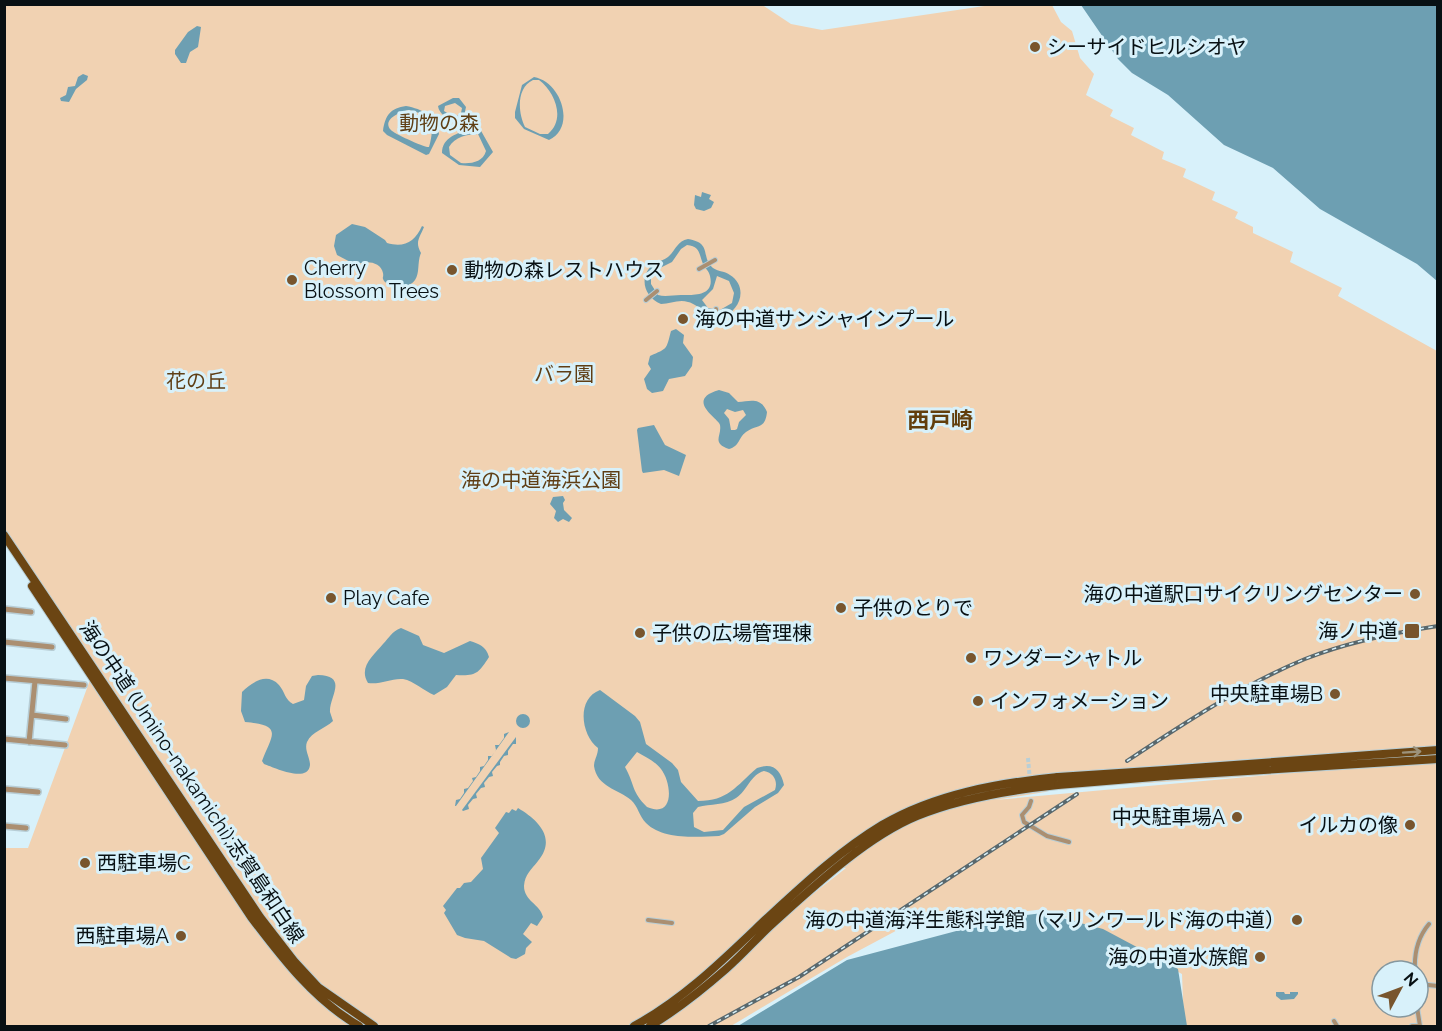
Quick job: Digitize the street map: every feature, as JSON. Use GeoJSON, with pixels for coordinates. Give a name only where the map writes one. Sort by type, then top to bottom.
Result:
{"type":"FeatureCollection","features":[{"type":"Feature","properties":{"kind":"main road","name":"海の中道 (Umino-nakamichi);志賀島和白線"},"geometry":{"type":"LineString","coordinates":[[4,535],[260,917],[318,987],[374,1026]]}},
{"type":"Feature","properties":{"kind":"main road","name":"海の中道 (Umino-nakamichi);志賀島和白線"},"geometry":{"type":"LineString","coordinates":[[4,544],[251,917],[289,966],[314,993],[358,1026]]}},
{"type":"Feature","properties":{"kind":"main road"},"geometry":{"type":"LineString","coordinates":[[634,1026],[679,999],[834,859],[883,825],[946,798],[984,788],[1437,750]]}},
{"type":"Feature","properties":{"kind":"main road"},"geometry":{"type":"LineString","coordinates":[[1165,773],[1437,759]]}},
{"type":"Feature","properties":{"kind":"main road"},"geometry":{"type":"LineString","coordinates":[[650,1026],[683,1005],[719,975],[839,865],[887,833],[914,817],[948,805],[1058,781]]}},
{"type":"Feature","properties":{"kind":"street"},"geometry":{"type":"LineString","coordinates":[[700,268],[713,261]]}},
{"type":"Feature","properties":{"kind":"street"},"geometry":{"type":"LineString","coordinates":[[647,299],[656,292]]}},
{"type":"Feature","properties":{"kind":"street"},"geometry":{"type":"LineString","coordinates":[[715,320],[716,310]]}},
{"type":"Feature","properties":{"kind":"street"},"geometry":{"type":"LineString","coordinates":[[4,609],[31,612]]}},
{"type":"Feature","properties":{"kind":"street"},"geometry":{"type":"LineString","coordinates":[[4,642],[52,647]]}},
{"type":"Feature","properties":{"kind":"street"},"geometry":{"type":"LineString","coordinates":[[4,678],[84,685]]}},
{"type":"Feature","properties":{"kind":"street"},"geometry":{"type":"LineString","coordinates":[[29,741],[35,681]]}},
{"type":"Feature","properties":{"kind":"street"},"geometry":{"type":"LineString","coordinates":[[32,715],[66,719]]}},
{"type":"Feature","properties":{"kind":"street"},"geometry":{"type":"LineString","coordinates":[[4,739],[65,745]]}},
{"type":"Feature","properties":{"kind":"street"},"geometry":{"type":"LineString","coordinates":[[4,789],[38,792]]}},
{"type":"Feature","properties":{"kind":"street"},"geometry":{"type":"LineString","coordinates":[[1031,801],[1022,815],[1024,822],[1047,836],[1069,842]]}},
{"type":"Feature","properties":{"kind":"street"},"geometry":{"type":"LineString","coordinates":[[4,826],[26,828]]}},
{"type":"Feature","properties":{"kind":"street"},"geometry":{"type":"LineString","coordinates":[[648,920],[672,923]]}},
{"type":"Feature","properties":{"kind":"street"},"geometry":{"type":"LineString","coordinates":[[1416,959],[1417,947],[1429,924]]}},
{"type":"Feature","properties":{"kind":"street"},"geometry":{"type":"LineString","coordinates":[[1412,1026],[1420,1026],[1419,1019]]}},
{"type":"Feature","properties":{"kind":"street"},"geometry":{"type":"LineString","coordinates":[[1334,1021],[1337,1026]]}},
{"type":"Feature","properties":{"kind":"green space","name":"海の中道海浜公園"},"geometry":{"type":"Polygon","coordinates":[[[761,4],[791,24],[822,30],[991,5],[1052,5],[1061,22],[1072,31],[1080,58],[1094,74],[1086,95],[1113,110],[1110,116],[1134,128],[1131,135],[1164,152],[1162,159],[1186,169],[1183,177],[1215,192],[1212,200],[1238,212],[1235,218],[1253,227],[1253,233],[1293,252],[1290,262],[1342,288],[1338,296],[1437,351],[1437,746],[1096,770],[1023,778],[899,814],[850,841],[676,997],[628,1026],[378,1026],[320,987],[297,962],[237,881],[5,529],[4,5],[761,4]]]}},
{"type":"Feature","properties":{"kind":"green space"},"geometry":{"type":"Polygon","coordinates":[[[90,680],[307,988],[350,1026],[5,1026],[5,848],[28,848],[90,680]]]}},
{"type":"Feature","properties":{"kind":"green space"},"geometry":{"type":"Polygon","coordinates":[[[1437,760],[1437,1026],[1184,1026],[1182,974],[1101,931],[1044,909],[905,926],[847,957],[731,1026],[658,1026],[777,922],[846,868],[839,868],[892,833],[927,816],[975,802],[1058,788],[995,800],[1292,773],[1132,784],[1113,783],[1437,760]]]}},
{"type":"Feature","properties":{"kind":"water"},"geometry":{"type":"Polygon","coordinates":[[[1081,5],[1437,5],[1437,281],[1417,264],[1320,209],[1273,168],[1224,145],[1168,95],[1132,73],[1118,59],[1081,5]]]}},
{"type":"Feature","properties":{"kind":"water"},"geometry":{"type":"Polygon","coordinates":[[[197,26],[201,27],[198,47],[190,52],[186,63],[181,63],[175,50],[188,32],[197,26]]]}},
{"type":"Feature","properties":{"kind":"water"},"geometry":{"type":"Polygon","coordinates":[[[83,74],[88,76],[87,80],[76,89],[69,102],[61,101],[60,98],[66,95],[68,87],[75,86],[78,77],[83,74]]]}},
{"type":"Feature","properties":{"kind":"water"},"geometry":{"type":"Polygon","coordinates":[[[534,77],[552,87],[558,96],[564,116],[562,126],[549,140],[524,129],[515,118],[522,85],[534,77]],[[533,80],[524,89],[520,101],[521,115],[525,127],[540,134],[548,134],[556,121],[556,106],[550,91],[539,80],[533,80]]]}},
{"type":"Feature","properties":{"kind":"water"},"geometry":{"type":"Polygon","coordinates":[[[453,98],[459,98],[466,107],[464,116],[456,121],[444,116],[438,106],[453,98]],[[455,103],[445,106],[444,111],[457,116],[461,113],[462,108],[455,103]]]}},
{"type":"Feature","properties":{"kind":"water"},"geometry":{"type":"Polygon","coordinates":[[[406,106],[423,111],[435,122],[439,134],[429,154],[426,155],[383,131],[390,113],[406,106]],[[409,110],[397,114],[388,123],[389,126],[393,132],[429,147],[432,133],[430,123],[417,112],[409,110]]]}},
{"type":"Feature","properties":{"kind":"water"},"geometry":{"type":"Polygon","coordinates":[[[471,129],[480,129],[493,152],[480,167],[459,165],[442,153],[448,139],[471,129]],[[478,134],[462,137],[449,147],[450,155],[461,163],[476,162],[486,151],[478,134]]]}},
{"type":"Feature","properties":{"kind":"water"},"geometry":{"type":"Polygon","coordinates":[[[702,192],[711,195],[709,199],[714,202],[711,208],[704,211],[696,209],[694,205],[695,195],[701,197],[702,192]]]}},
{"type":"Feature","properties":{"kind":"water"},"geometry":{"type":"Polygon","coordinates":[[[352,224],[365,227],[387,243],[399,245],[412,240],[422,226],[424,227],[418,243],[421,253],[413,283],[405,286],[392,286],[385,282],[382,269],[376,264],[368,262],[356,265],[337,255],[334,246],[336,235],[352,224]]]}},
{"type":"Feature","properties":{"kind":"water"},"geometry":{"type":"Polygon","coordinates":[[[688,239],[701,244],[709,264],[736,280],[741,292],[740,299],[728,314],[721,317],[711,316],[685,301],[661,304],[647,291],[646,273],[655,263],[668,257],[684,240],[688,239]],[[687,245],[681,249],[672,262],[656,270],[651,277],[651,284],[658,295],[697,295],[709,288],[711,283],[709,274],[698,251],[687,245]],[[717,276],[713,289],[702,300],[708,308],[720,310],[732,303],[734,293],[729,281],[717,276]]]}},
{"type":"Feature","properties":{"kind":"water"},"geometry":{"type":"Polygon","coordinates":[[[676,329],[684,335],[683,343],[693,357],[692,366],[685,376],[669,379],[663,391],[652,393],[647,389],[644,379],[651,369],[648,364],[650,356],[665,348],[671,331],[676,329]]]}},
{"type":"Feature","properties":{"kind":"water"},"geometry":{"type":"Polygon","coordinates":[[[719,390],[729,393],[738,402],[759,402],[765,407],[766,418],[760,426],[746,432],[733,448],[724,447],[718,439],[720,425],[704,404],[704,399],[719,390]],[[727,409],[724,413],[729,419],[731,430],[737,429],[739,422],[746,415],[743,410],[735,412],[727,409]]]}},
{"type":"Feature","properties":{"kind":"water"},"geometry":{"type":"Polygon","coordinates":[[[654,425],[665,445],[686,455],[679,476],[664,470],[643,473],[642,471],[637,430],[654,425]]]}},
{"type":"Feature","properties":{"kind":"water"},"geometry":{"type":"Polygon","coordinates":[[[563,496],[564,510],[572,518],[569,522],[563,519],[558,522],[554,518],[556,511],[550,504],[553,497],[563,496]]]}},
{"type":"Feature","properties":{"kind":"water"},"geometry":{"type":"Polygon","coordinates":[[[401,628],[419,636],[423,645],[444,653],[470,641],[484,648],[489,657],[476,673],[456,675],[447,687],[434,695],[403,679],[368,683],[365,672],[368,662],[391,635],[401,628]]]}},
{"type":"Feature","properties":{"kind":"water"},"geometry":{"type":"Polygon","coordinates":[[[312,676],[327,676],[335,683],[330,706],[333,721],[312,735],[307,742],[310,765],[308,771],[290,773],[264,764],[262,761],[272,733],[266,726],[245,722],[241,711],[242,692],[255,682],[270,679],[279,685],[293,704],[304,700],[306,686],[312,676]]]}},
{"type":"Feature","properties":{"kind":"water"},"geometry":{"type":"Polygon","coordinates":[[[600,690],[635,716],[640,722],[646,744],[672,763],[678,770],[681,782],[698,801],[724,795],[757,768],[763,766],[772,767],[778,771],[784,785],[778,793],[755,807],[719,836],[681,836],[661,832],[646,823],[631,800],[599,779],[594,766],[598,748],[588,735],[584,718],[584,709],[592,695],[600,690]],[[637,752],[625,767],[636,792],[647,807],[663,808],[669,798],[665,775],[656,764],[637,752]],[[764,771],[755,776],[740,795],[732,800],[698,807],[693,813],[694,827],[704,832],[723,830],[744,807],[775,790],[774,778],[764,771]]]}},
{"type":"Feature","properties":{"kind":"water"},"geometry":{"type":"Polygon","coordinates":[[[523,714],[528,716],[530,721],[528,726],[523,728],[518,726],[516,721],[518,716],[523,714]]]}},
{"type":"Feature","properties":{"kind":"water"},"geometry":{"type":"Polygon","coordinates":[[[509,732],[495,752],[495,745],[499,745],[504,734],[509,732]]]}},
{"type":"Feature","properties":{"kind":"water"},"geometry":{"type":"Polygon","coordinates":[[[516,737],[516,744],[513,744],[508,755],[504,756],[500,765],[492,772],[493,776],[484,783],[485,787],[476,794],[477,798],[468,805],[469,809],[463,811],[462,810],[516,737]]]}},
{"type":"Feature","properties":{"kind":"water"},"geometry":{"type":"Polygon","coordinates":[[[488,756],[492,756],[455,806],[456,800],[460,799],[464,789],[468,788],[473,781],[472,778],[476,777],[480,767],[484,766],[488,756]]]}},
{"type":"Feature","properties":{"kind":"water"},"geometry":{"type":"Polygon","coordinates":[[[518,808],[543,830],[546,845],[538,861],[527,875],[524,886],[529,899],[543,917],[537,926],[531,923],[523,934],[532,942],[526,948],[525,954],[516,959],[484,941],[457,935],[444,913],[446,910],[443,906],[457,888],[464,883],[471,882],[483,869],[481,858],[499,833],[495,828],[506,812],[509,813],[512,809],[516,811],[518,808]]]}},
{"type":"Feature","properties":{"kind":"water"},"geometry":{"type":"Polygon","coordinates":[[[1043,913],[1103,929],[1178,969],[1187,1026],[738,1026],[847,960],[1009,917],[1043,913]]]}},
{"type":"Feature","properties":{"kind":"water"},"geometry":{"type":"Polygon","coordinates":[[[1276,992],[1290,994],[1290,992],[1298,992],[1298,994],[1294,999],[1281,1000],[1276,996],[1276,992]]]}},
{"type":"Feature","properties":{"kind":"tunnel"},"geometry":{"type":"LineString","coordinates":[[1028,758],[1030,781]]}},
{"type":"Feature","properties":{"kind":"railway"},"geometry":{"type":"LineString","coordinates":[[1127,761],[1236,693],[1305,659],[1370,639],[1438,626]]}},
{"type":"Feature","properties":{"kind":"railway"},"geometry":{"type":"LineString","coordinates":[[709,1026],[799,977],[1077,794]]}},
{"type":"Feature","properties":{"kind":"place","name":"シーサイドヒルシオヤ"},"geometry":{"type":"Point","coordinates":[1035,47]}},
{"type":"Feature","properties":{"kind":"place","name":"動物の森レストハウス"},"geometry":{"type":"Point","coordinates":[452,270]}},
{"type":"Feature","properties":{"kind":"place","name":"Cherry Blossom Trees"},"geometry":{"type":"Point","coordinates":[292,280]}},
{"type":"Feature","properties":{"kind":"place","name":"海の中道サンシャインプール"},"geometry":{"type":"Point","coordinates":[683,319]}},
{"type":"Feature","properties":{"kind":"place","name":"海の中道駅口サイクリングセンター"},"geometry":{"type":"Point","coordinates":[1415,594]}},
{"type":"Feature","properties":{"kind":"place","name":"Play Cafe"},"geometry":{"type":"Point","coordinates":[331,598]}},
{"type":"Feature","properties":{"kind":"place","name":"子供のとりで"},"geometry":{"type":"Point","coordinates":[841,608]}},
{"type":"Feature","properties":{"kind":"place","name":"海ノ中道"},"geometry":{"type":"Point","coordinates":[1412,631]}},
{"type":"Feature","properties":{"kind":"place","name":"子供の広場管理棟"},"geometry":{"type":"Point","coordinates":[640,633]}},
{"type":"Feature","properties":{"kind":"place","name":"ワンダーシャトル"},"geometry":{"type":"Point","coordinates":[971,658]}},
{"type":"Feature","properties":{"kind":"place","name":"中央駐車場B"},"geometry":{"type":"Point","coordinates":[1335,694]}},
{"type":"Feature","properties":{"kind":"place","name":"インフォメーション"},"geometry":{"type":"Point","coordinates":[978,701]}},
{"type":"Feature","properties":{"kind":"place","name":"中央駐車場A"},"geometry":{"type":"Point","coordinates":[1237,817]}},
{"type":"Feature","properties":{"kind":"place","name":"イルカの像"},"geometry":{"type":"Point","coordinates":[1410,825]}},
{"type":"Feature","properties":{"kind":"place","name":"西駐車場C"},"geometry":{"type":"Point","coordinates":[85,863]}},
{"type":"Feature","properties":{"kind":"place","name":"海の中道海洋生態科学館（マリンワールド海の中道）"},"geometry":{"type":"Point","coordinates":[1297,920]}},
{"type":"Feature","properties":{"kind":"place","name":"西駐車場A"},"geometry":{"type":"Point","coordinates":[181,936]}},
{"type":"Feature","properties":{"kind":"place","name":"海の中道水族館"},"geometry":{"type":"Point","coordinates":[1260,957]}},
{"type":"Feature","properties":{"kind":"district","name":"西戸崎"},"geometry":{"type":"Point","coordinates":[940,420]}},
{"type":"Feature","properties":{"kind":"park label","name":"動物の森"},"geometry":{"type":"Point","coordinates":[439,123]}},
{"type":"Feature","properties":{"kind":"park label","name":"バラ園"},"geometry":{"type":"Point","coordinates":[564,374]}},
{"type":"Feature","properties":{"kind":"park label","name":"花の丘"},"geometry":{"type":"Point","coordinates":[196,381]}}]}
